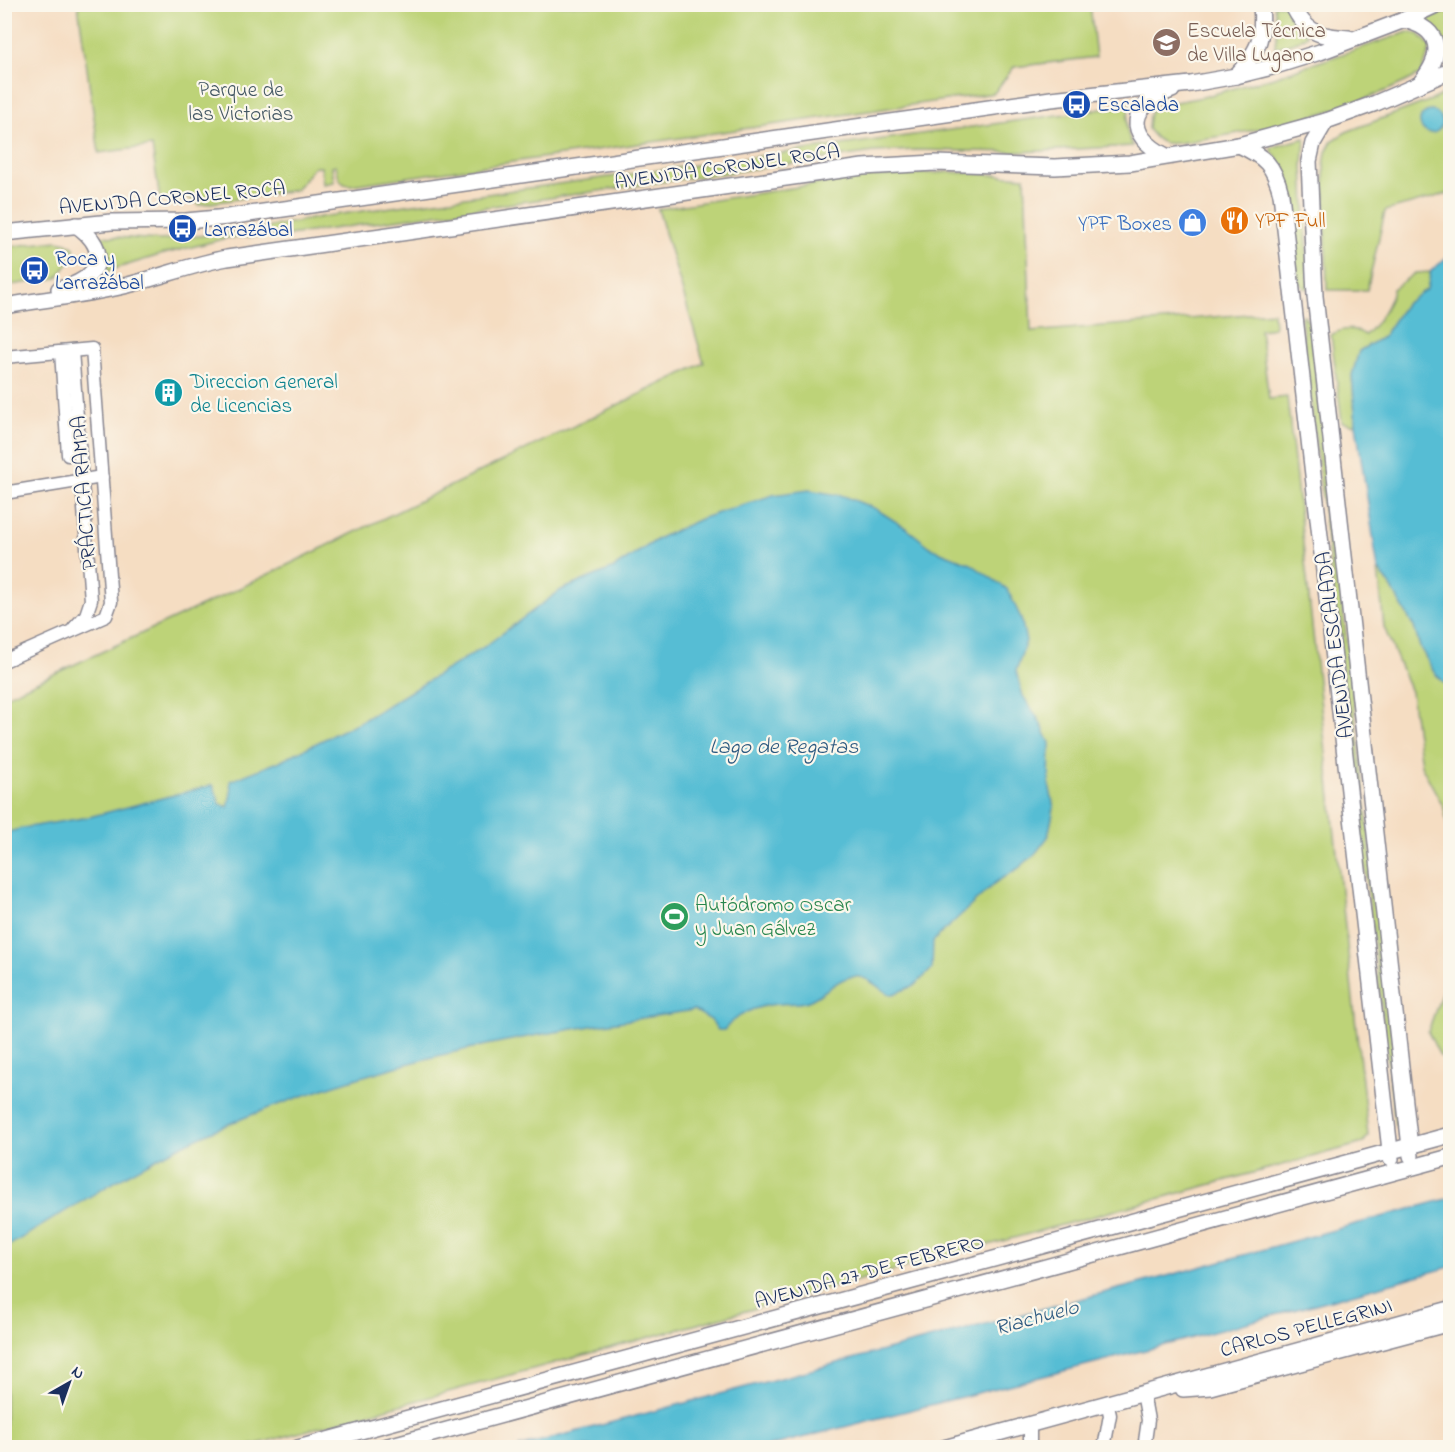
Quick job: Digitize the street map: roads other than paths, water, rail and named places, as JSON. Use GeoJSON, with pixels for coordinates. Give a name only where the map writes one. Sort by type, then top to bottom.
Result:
{"type":"FeatureCollection","features":[{"type":"Feature","properties":{"kind":"main road"},"geometry":{"type":"LineString","coordinates":[[1236,76],[1253,56],[1261,42],[1261,4]]}},
{"type":"Feature","properties":{"kind":"main road"},"geometry":{"type":"LineString","coordinates":[[1292,4],[1298,17],[1317,35],[1355,39]]}},
{"type":"Feature","properties":{"kind":"main road","name":"AVENIDA CORONEL ROCA"},"geometry":{"type":"LineString","coordinates":[[4,233],[111,222],[186,221],[228,217],[1051,99],[1191,84],[1236,76],[1296,60],[1404,20],[1438,4]]}},
{"type":"Feature","properties":{"kind":"main road"},"geometry":{"type":"LineString","coordinates":[[1404,20],[1417,23],[1427,30],[1436,44],[1437,54],[1434,63],[1419,84]]}},
{"type":"Feature","properties":{"kind":"main road","name":"AVENIDA CORONEL ROCA"},"geometry":{"type":"LineString","coordinates":[[4,306],[101,291],[226,258],[863,168],[935,163],[1085,166],[1130,163],[1239,144],[1326,121],[1376,103],[1450,71]]}},
{"type":"Feature","properties":{"kind":"main road"},"geometry":{"type":"LineString","coordinates":[[1166,156],[1150,146],[1138,133],[1137,115],[1152,99],[1191,84]]}},
{"type":"Feature","properties":{"kind":"main road","name":"AVENIDA ESCALADA"},"geometry":{"type":"LineString","coordinates":[[1326,121],[1313,143],[1309,161],[1315,296],[1412,1168]]}},
{"type":"Feature","properties":{"kind":"main road","name":"AVENIDA ESCALADA"},"geometry":{"type":"LineString","coordinates":[[1239,144],[1270,164],[1278,180],[1294,298],[1392,1173]]}},
{"type":"Feature","properties":{"kind":"main road"},"geometry":{"type":"LineString","coordinates":[[30,302],[41,293],[76,285],[93,271],[97,258],[94,241],[76,225]]}},
{"type":"Feature","properties":{"kind":"main road"},"geometry":{"type":"LineString","coordinates":[[1294,298],[1315,296]]}},
{"type":"Feature","properties":{"kind":"main road","name":"AVENIDA 27 DE FEBRERO"},"geometry":{"type":"LineString","coordinates":[[298,1448],[1450,1136]]}},
{"type":"Feature","properties":{"kind":"main road","name":"AVENIDA 27 DE FEBRERO"},"geometry":{"type":"LineString","coordinates":[[381,1448],[1450,1157]]}},
{"type":"Feature","properties":{"kind":"main road","name":"CARLOS PELLEGRINI"},"geometry":{"type":"LineString","coordinates":[[944,1448],[963,1445],[1107,1402],[1450,1309]]}},
{"type":"Feature","properties":{"kind":"main road","name":"CARLOS PELLEGRINI"},"geometry":{"type":"LineString","coordinates":[[1172,1385],[1189,1390],[1210,1387],[1450,1323]]}},
{"type":"Feature","properties":{"kind":"street","name":"PRÁCTICA RAMPA"},"geometry":{"type":"LineString","coordinates":[[4,662],[106,616],[111,602],[92,349],[66,351]]}},
{"type":"Feature","properties":{"kind":"street"},"geometry":{"type":"LineString","coordinates":[[4,357],[66,351]]}},
{"type":"Feature","properties":{"kind":"street"},"geometry":{"type":"LineString","coordinates":[[66,351],[68,455]]}},
{"type":"Feature","properties":{"kind":"street"},"geometry":{"type":"LineString","coordinates":[[66,351],[81,480],[91,600],[86,615],[71,631]]}},
{"type":"Feature","properties":{"kind":"street"},"geometry":{"type":"LineString","coordinates":[[4,492],[102,477]]}},
{"type":"Feature","properties":{"kind":"street"},"geometry":{"type":"LineString","coordinates":[[1143,1393],[1148,1420],[1144,1448]]}},
{"type":"Feature","properties":{"kind":"street"},"geometry":{"type":"LineString","coordinates":[[1104,1448],[1110,1415],[1107,1402]]}},
{"type":"Feature","properties":{"kind":"street"},"geometry":{"type":"LineString","coordinates":[[1030,1424],[1030,1448]]}},
{"type":"Feature","properties":{"kind":"water"},"geometry":{"type":"Polygon","coordinates":[[[1431,111],[1439,114],[1442,122],[1439,130],[1431,133],[1423,130],[1420,122],[1423,114],[1431,111]]]}},
{"type":"Feature","properties":{"kind":"water"},"geometry":{"type":"Polygon","coordinates":[[[1450,255],[1450,689],[1434,672],[1420,647],[1414,627],[1378,569],[1356,425],[1352,375],[1359,351],[1383,337],[1405,304],[1427,289],[1431,271],[1450,255]]]}},
{"type":"Feature","properties":{"kind":"water","name":"Lago de Regatas"},"geometry":{"type":"Polygon","coordinates":[[[809,490],[844,496],[876,509],[933,549],[971,564],[1007,589],[1021,618],[1026,641],[1016,671],[1023,696],[1039,720],[1050,743],[1049,784],[1054,808],[1048,837],[1035,854],[1019,868],[996,882],[933,941],[932,969],[915,985],[891,995],[867,979],[850,977],[811,1000],[755,1009],[735,1019],[724,1030],[718,1030],[711,1020],[694,1010],[501,1042],[433,1057],[364,1076],[264,1110],[201,1136],[115,1181],[5,1248],[5,833],[89,817],[213,785],[220,804],[228,807],[231,793],[230,781],[278,762],[365,719],[484,647],[561,590],[614,568],[661,537],[703,518],[773,495],[809,490]]]}},
{"type":"Feature","properties":{"kind":"water","name":"Riachuelo"},"geometry":{"type":"Polygon","coordinates":[[[1450,1198],[1450,1267],[1177,1342],[766,1447],[518,1447],[1160,1278],[1450,1198]]]}},
{"type":"Feature","properties":{"kind":"place","name":"Escuela Técnica de Villa Lugano"},"geometry":{"type":"Point","coordinates":[1166,42]}},
{"type":"Feature","properties":{"kind":"place","name":"Escalada"},"geometry":{"type":"Point","coordinates":[1076,104]}},
{"type":"Feature","properties":{"kind":"place","name":"YPF Full"},"geometry":{"type":"Point","coordinates":[1234,220]}},
{"type":"Feature","properties":{"kind":"place","name":"YPF Boxes"},"geometry":{"type":"Point","coordinates":[1193,223]}},
{"type":"Feature","properties":{"kind":"place","name":"Larrazábal"},"geometry":{"type":"Point","coordinates":[183,229]}},
{"type":"Feature","properties":{"kind":"place","name":"Roca y Larrazábal"},"geometry":{"type":"Point","coordinates":[34,270]}},
{"type":"Feature","properties":{"kind":"place","name":"Direccion General de Licencias"},"geometry":{"type":"Point","coordinates":[169,393]}},
{"type":"Feature","properties":{"kind":"place","name":"Autódromo Oscar y Juan Gálvez"},"geometry":{"type":"Point","coordinates":[674,916]}},
{"type":"Feature","properties":{"kind":"park label","name":"Parque de las Victorias"},"geometry":{"type":"Point","coordinates":[241,101]}}]}
